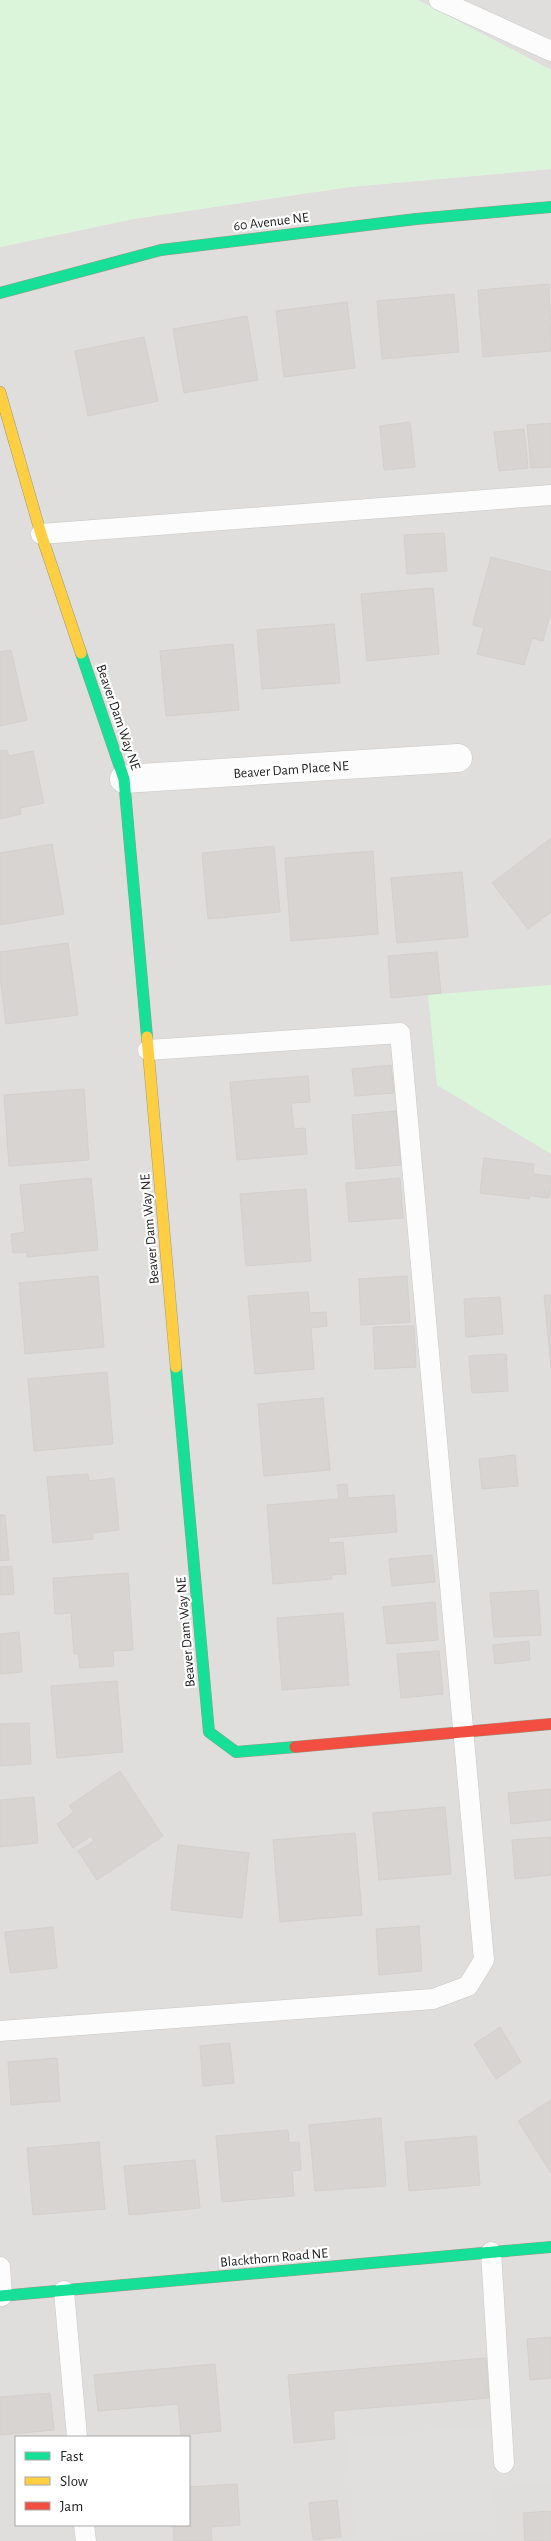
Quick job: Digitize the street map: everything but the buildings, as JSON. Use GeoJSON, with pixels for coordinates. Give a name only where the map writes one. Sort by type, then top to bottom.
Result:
{"type":"FeatureCollection","features":[{"type":"Feature","properties":{"kind":"street","name":"60 Avenue NE"},"geometry":{"type":"LineString","coordinates":[[0,293],[161,250],[416,218],[551,207]]}},
{"type":"Feature","properties":{"kind":"street","name":"Beaver Dam Way NE"},"geometry":{"type":"LineString","coordinates":[[0,392],[41,534],[124,779],[209,1732],[236,1752],[551,1724]]}},
{"type":"Feature","properties":{"kind":"street","name":"Beaver Dam Place NE"},"geometry":{"type":"LineString","coordinates":[[124,779],[458,758]]}},
{"type":"Feature","properties":{"kind":"street","name":"Blackthorn Road NE"},"geometry":{"type":"LineString","coordinates":[[1,2296],[551,2247]]}},
{"type":"Feature","properties":{"kind":"lane"},"geometry":{"type":"LineString","coordinates":[[439,0],[551,51]]}},
{"type":"Feature","properties":{"kind":"lane"},"geometry":{"type":"LineString","coordinates":[[41,534],[551,495]]}},
{"type":"Feature","properties":{"kind":"lane"},"geometry":{"type":"LineString","coordinates":[[0,2030],[433,1999],[468,1986],[484,1960],[400,1033],[148,1050]]}},
{"type":"Feature","properties":{"kind":"lane"},"geometry":{"type":"LineString","coordinates":[[491,2252],[504,2463]]}},
{"type":"Feature","properties":{"kind":"lane"},"geometry":{"type":"LineString","coordinates":[[0,2267],[1,2296]]}},
{"type":"Feature","properties":{"kind":"lane"},"geometry":{"type":"LineString","coordinates":[[64,2291],[77,2436]]}},
{"type":"Feature","properties":{"kind":"lane"},"geometry":{"type":"LineString","coordinates":[[84,2526],[86,2541]]}},
{"type":"Feature","properties":{"kind":"shaded area"},"geometry":{"type":"Polygon","coordinates":[[[418,0],[551,0],[551,70],[418,0]]]}},
{"type":"Feature","properties":{"kind":"shaded area"},"geometry":{"type":"Polygon","coordinates":[[[551,169],[551,2541],[0,2541],[0,247],[133,219],[349,187],[551,169]]]}},
{"type":"Feature","properties":{"kind":"shaded area"},"geometry":{"type":"Polygon","coordinates":[[[551,2420],[551,2484],[494,2488],[496,2529],[355,2540],[348,2438],[551,2420]]]}},
{"type":"Feature","properties":{"kind":"green space"},"geometry":{"type":"Polygon","coordinates":[[[0,0],[418,0],[551,70],[551,169],[349,187],[133,219],[0,247],[0,0]]]}},
{"type":"Feature","properties":{"kind":"green space"},"geometry":{"type":"Polygon","coordinates":[[[551,985],[551,1154],[437,1085],[428,995],[551,985]]]}},
{"type":"Feature","properties":{"kind":"traffic: fast"},"geometry":{"type":"LineString","coordinates":[[0,293],[161,250],[416,219],[551,207]]}},
{"type":"Feature","properties":{"kind":"traffic: fast"},"geometry":{"type":"LineString","coordinates":[[81,653],[124,779],[147,1037]]}},
{"type":"Feature","properties":{"kind":"traffic: fast"},"geometry":{"type":"LineString","coordinates":[[176,1367],[209,1732],[236,1752],[295,1747]]}},
{"type":"Feature","properties":{"kind":"traffic: fast"},"geometry":{"type":"LineString","coordinates":[[0,2296],[551,2247]]}},
{"type":"Feature","properties":{"kind":"traffic: slow"},"geometry":{"type":"LineString","coordinates":[[0,392],[41,534],[81,653]]}},
{"type":"Feature","properties":{"kind":"traffic: slow"},"geometry":{"type":"LineString","coordinates":[[147,1037],[176,1367]]}},
{"type":"Feature","properties":{"kind":"traffic: jam"},"geometry":{"type":"LineString","coordinates":[[295,1747],[551,1724]]}}]}
